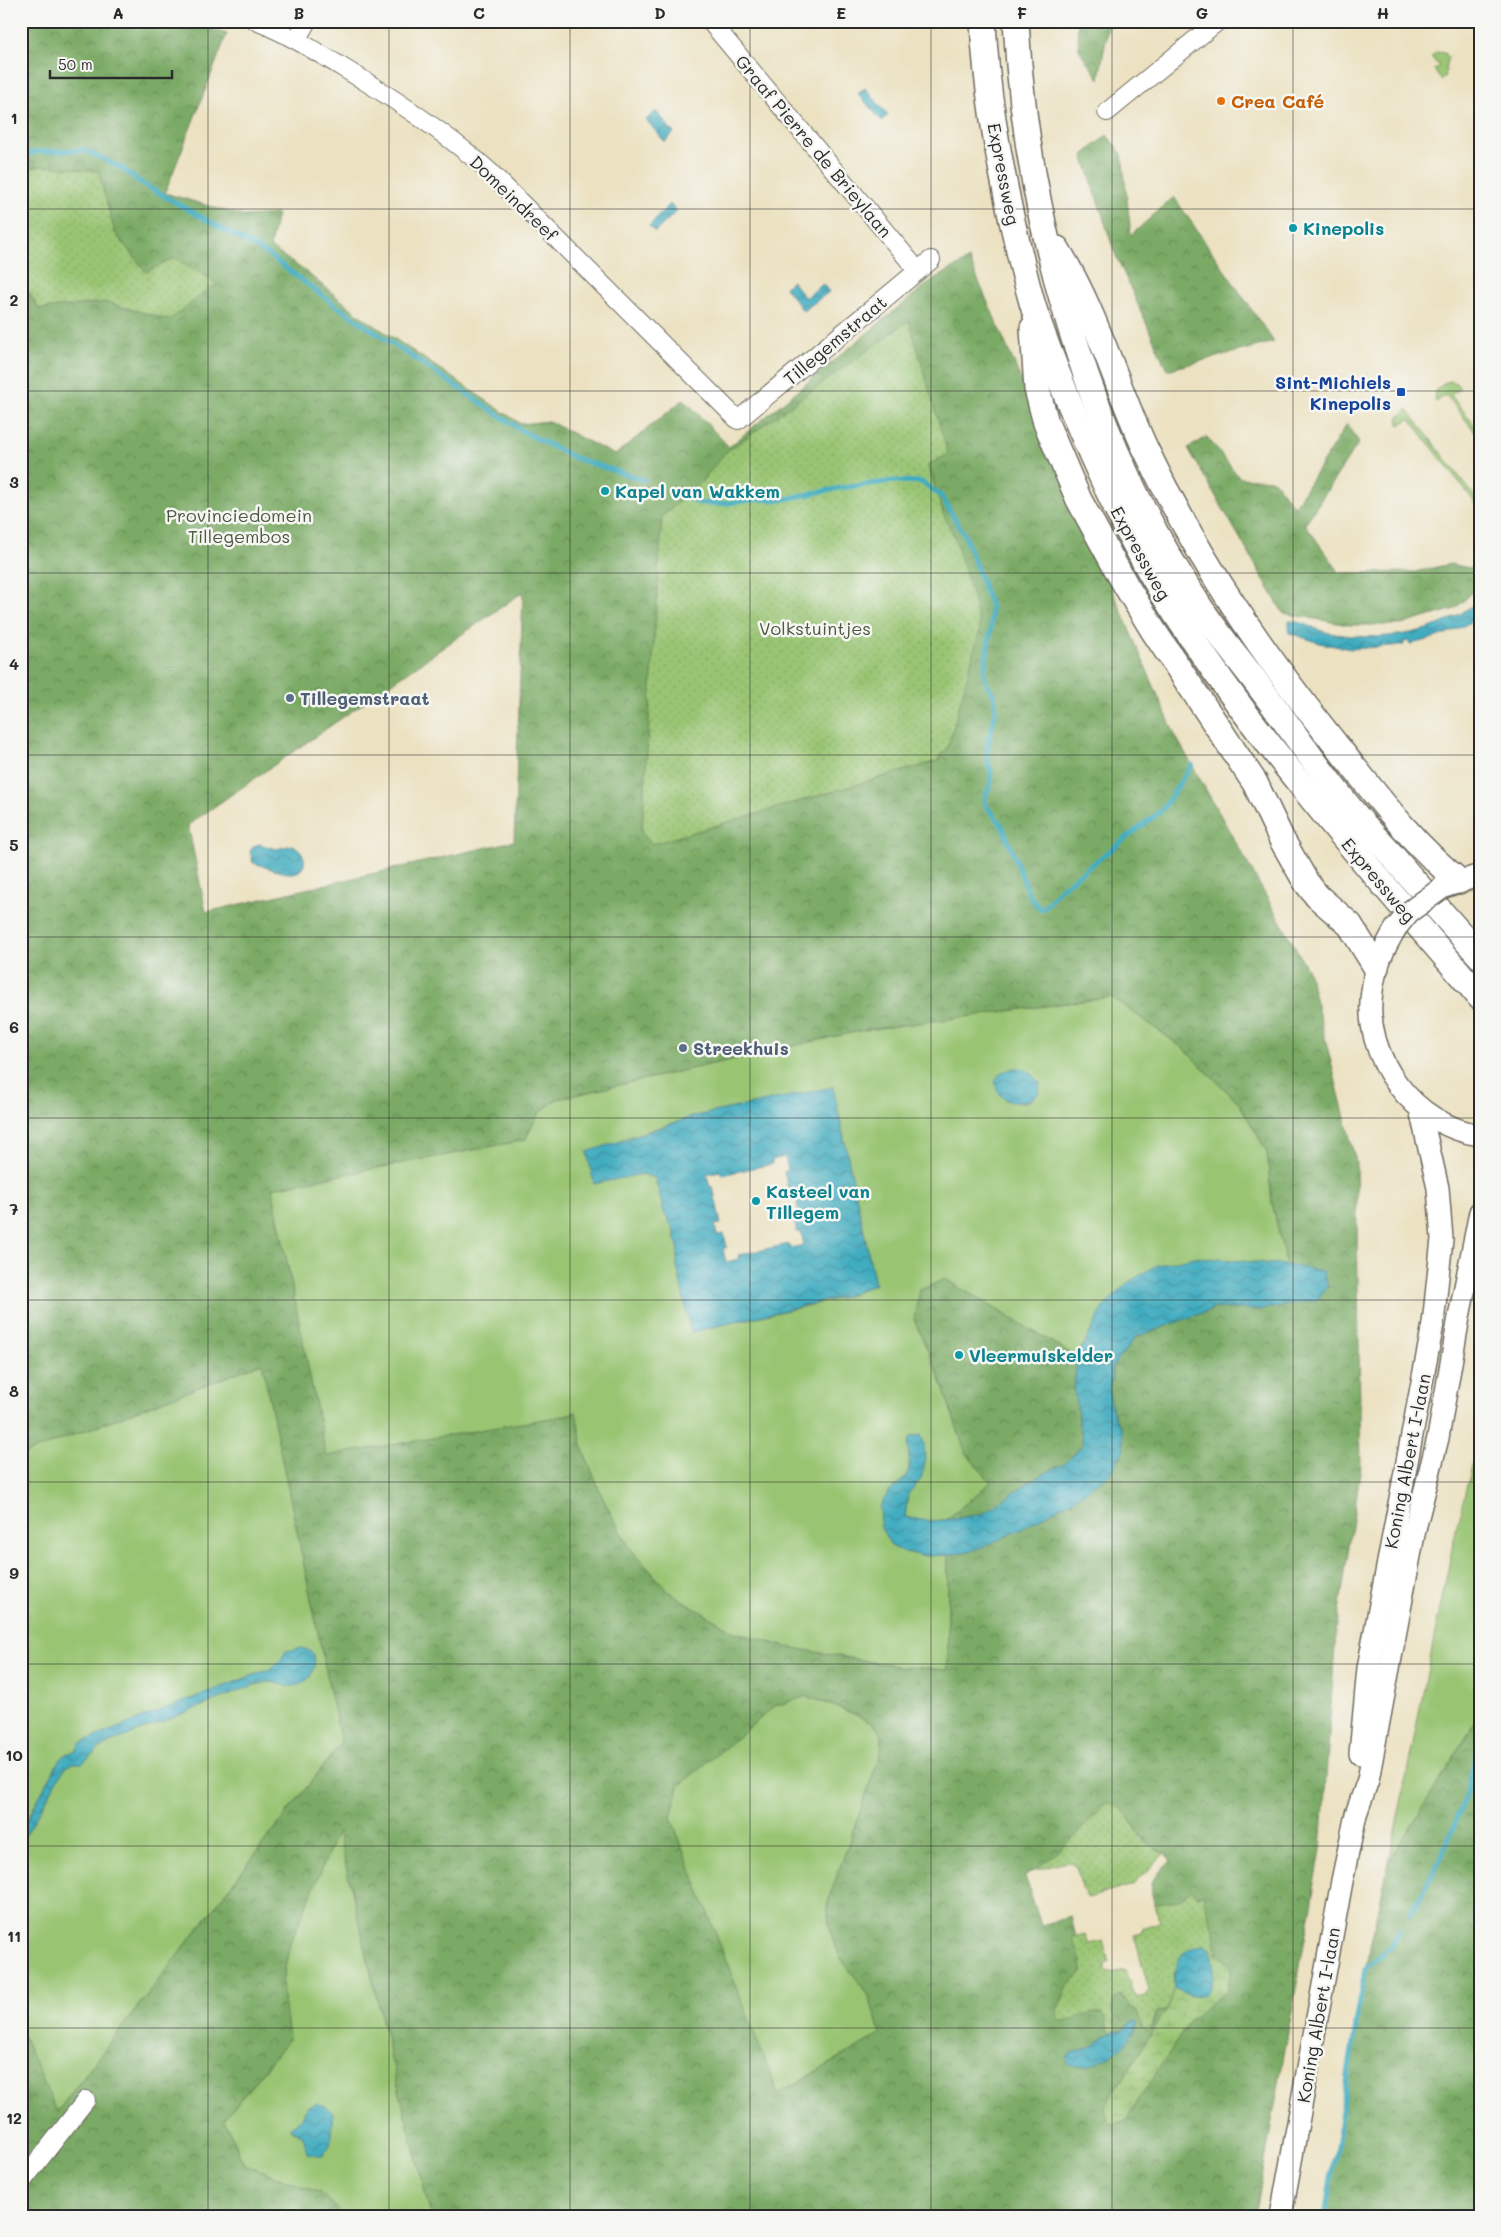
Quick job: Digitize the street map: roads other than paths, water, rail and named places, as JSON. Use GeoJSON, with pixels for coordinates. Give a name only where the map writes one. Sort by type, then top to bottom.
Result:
{"type":"FeatureCollection","features":[{"type":"Feature","properties":{"kind":"highway","name":"Expressweg"},"geometry":{"type":"LineString","coordinates":[[983,21],[990,101],[999,161],[1033,306],[1058,375],[1105,486],[1134,543],[1177,617],[1233,699],[1284,766],[1480,998]]}},
{"type":"Feature","properties":{"kind":"highway","name":"Expressweg"},"geometry":{"type":"LineString","coordinates":[[1016,21],[1029,145],[1046,230],[1082,368],[1100,415],[1158,537],[1198,605],[1342,800],[1480,956]]}},
{"type":"Feature","properties":{"kind":"highway"},"geometry":{"type":"LineString","coordinates":[[1046,230],[1076,279],[1146,449],[1176,511],[1221,589],[1289,687],[1366,783],[1407,833],[1434,861],[1460,881]]}},
{"type":"Feature","properties":{"kind":"highway"},"geometry":{"type":"LineString","coordinates":[[1033,306],[1036,389],[1046,424],[1079,500],[1125,584],[1153,630],[1255,783],[1282,840],[1306,882],[1317,896],[1350,925],[1376,967]]}},
{"type":"Feature","properties":{"kind":"main road"},"geometry":{"type":"LineString","coordinates":[[1460,881],[1409,912],[1396,928],[1385,946],[1376,967],[1371,993],[1371,1019],[1377,1045],[1387,1069],[1402,1091],[1420,1109],[1444,1124],[1480,1135]]}},
{"type":"Feature","properties":{"kind":"main road","name":"Koning Albert I-laan"},"geometry":{"type":"LineString","coordinates":[[1356,1814],[1358,1771],[1368,1668],[1433,1324],[1442,1239],[1438,1188],[1420,1109]]}},
{"type":"Feature","properties":{"kind":"main road","name":"Koning Albert I-laan"},"geometry":{"type":"LineString","coordinates":[[1281,2216],[1342,1882],[1356,1814],[1368,1780],[1415,1529],[1438,1438],[1480,1212]]}},
{"type":"Feature","properties":{"kind":"street","name":"Domeindreef"},"geometry":{"type":"LineString","coordinates":[[256,21],[296,39],[420,117],[478,162],[738,420]]}},
{"type":"Feature","properties":{"kind":"street"},"geometry":{"type":"LineString","coordinates":[[296,39],[307,21]]}},
{"type":"Feature","properties":{"kind":"street","name":"Graaf Pierre de Brieylaan"},"geometry":{"type":"LineString","coordinates":[[710,21],[918,271]]}},
{"type":"Feature","properties":{"kind":"street"},"geometry":{"type":"LineString","coordinates":[[1107,112],[1218,21]]}},
{"type":"Feature","properties":{"kind":"street","name":"Tillegemstraat"},"geometry":{"type":"LineString","coordinates":[[738,420],[931,260]]}},
{"type":"Feature","properties":{"kind":"street"},"geometry":{"type":"LineString","coordinates":[[21,2183],[86,2100]]}},
{"type":"Feature","properties":{"kind":"water"},"geometry":{"type":"Polygon","coordinates":[[[865,88],[888,115],[882,121],[858,94],[865,88]]]}},
{"type":"Feature","properties":{"kind":"water"},"geometry":{"type":"Polygon","coordinates":[[[656,111],[674,133],[665,142],[646,120],[656,111]]]}},
{"type":"Feature","properties":{"kind":"water"},"geometry":{"type":"Polygon","coordinates":[[[670,204],[677,211],[655,232],[649,226],[670,204]]]}},
{"type":"Feature","properties":{"kind":"water"},"geometry":{"type":"Polygon","coordinates":[[[792,281],[805,298],[823,284],[829,292],[803,311],[785,287],[792,281]]]}},
{"type":"Feature","properties":{"kind":"water"},"geometry":{"type":"Polygon","coordinates":[[[1480,599],[1480,616],[1446,634],[1410,644],[1409,641],[1404,642],[1404,645],[1351,649],[1323,644],[1289,633],[1289,621],[1294,621],[1325,632],[1350,636],[1390,636],[1409,633],[1447,621],[1480,599]]]}},
{"type":"Feature","properties":{"kind":"water"},"geometry":{"type":"Polygon","coordinates":[[[259,844],[276,849],[293,845],[302,853],[304,858],[303,867],[295,873],[288,873],[253,863],[250,851],[259,844]]]}},
{"type":"Feature","properties":{"kind":"water"},"geometry":{"type":"Polygon","coordinates":[[[1014,1068],[1025,1069],[1040,1083],[1039,1093],[1033,1098],[1026,1101],[1012,1102],[1001,1096],[997,1090],[995,1082],[1000,1073],[1014,1068]]]}},
{"type":"Feature","properties":{"kind":"water"},"geometry":{"type":"Polygon","coordinates":[[[833,1087],[875,1284],[846,1296],[691,1332],[677,1266],[678,1247],[674,1231],[664,1212],[655,1178],[642,1174],[594,1184],[587,1152],[695,1116],[833,1087]],[[785,1157],[772,1160],[772,1164],[722,1175],[720,1171],[707,1174],[710,1187],[713,1187],[721,1224],[715,1225],[717,1235],[724,1234],[727,1247],[723,1249],[726,1262],[739,1259],[738,1255],[789,1244],[790,1248],[804,1245],[801,1232],[797,1232],[793,1214],[799,1213],[794,1188],[788,1189],[784,1172],[788,1170],[785,1157]]]}},
{"type":"Feature","properties":{"kind":"water"},"geometry":{"type":"Polygon","coordinates":[[[1195,1257],[1286,1265],[1322,1271],[1328,1286],[1317,1300],[1259,1310],[1216,1308],[1136,1337],[1113,1366],[1109,1392],[1113,1413],[1122,1430],[1124,1450],[1110,1474],[1078,1497],[1020,1530],[978,1549],[948,1555],[925,1556],[905,1553],[891,1546],[881,1528],[880,1506],[888,1493],[905,1478],[910,1467],[908,1444],[911,1437],[921,1435],[924,1443],[925,1463],[921,1479],[908,1494],[905,1517],[927,1521],[983,1514],[1032,1480],[1065,1463],[1083,1445],[1074,1390],[1077,1357],[1103,1308],[1127,1283],[1157,1265],[1195,1257]]]}},
{"type":"Feature","properties":{"kind":"water"},"geometry":{"type":"Polygon","coordinates":[[[301,1648],[314,1654],[315,1660],[311,1675],[304,1683],[293,1686],[269,1682],[254,1685],[104,1745],[82,1763],[73,1763],[64,1769],[21,1843],[21,1831],[60,1759],[66,1754],[76,1751],[80,1743],[270,1669],[280,1661],[286,1651],[301,1648]]]}},
{"type":"Feature","properties":{"kind":"water"},"geometry":{"type":"Polygon","coordinates":[[[1205,1945],[1210,1948],[1213,1959],[1213,1980],[1205,1994],[1197,1996],[1187,1995],[1175,1988],[1174,1972],[1176,1965],[1183,1953],[1196,1946],[1205,1945]]]}},
{"type":"Feature","properties":{"kind":"water"},"geometry":{"type":"Polygon","coordinates":[[[1134,2021],[1137,2022],[1135,2031],[1121,2048],[1111,2055],[1088,2065],[1078,2067],[1069,2065],[1067,2058],[1072,2052],[1091,2048],[1106,2036],[1114,2031],[1123,2030],[1134,2021]]]}},
{"type":"Feature","properties":{"kind":"water"},"geometry":{"type":"Polygon","coordinates":[[[318,2103],[333,2113],[330,2145],[323,2156],[307,2153],[303,2136],[289,2128],[299,2121],[308,2106],[318,2103]]]}},
{"type":"Feature","properties":{"kind":"waterway"},"geometry":{"type":"LineString","coordinates":[[21,155],[37,152],[84,150],[122,168],[141,183],[267,254],[335,305],[524,432],[575,458],[644,480]]}},
{"type":"Feature","properties":{"kind":"waterway"},"geometry":{"type":"LineString","coordinates":[[674,491],[699,503],[719,504],[761,499],[780,500],[840,488],[894,481],[922,482],[941,496],[965,536],[991,607],[991,627],[984,673],[987,685],[994,695],[996,710],[988,743],[987,756],[991,775],[990,786],[985,796],[986,806],[1002,825],[1030,897],[1043,909],[1060,889],[1161,811],[1192,765]]}},
{"type":"Feature","properties":{"kind":"waterway"},"geometry":{"type":"LineString","coordinates":[[1410,1915],[1452,1831],[1475,1764],[1480,1741]]}},
{"type":"Feature","properties":{"kind":"waterway"},"geometry":{"type":"LineString","coordinates":[[1325,2216],[1365,1969],[1391,1946],[1401,1929]]}},
{"type":"Feature","properties":{"kind":"place","name":"Crea Café"},"geometry":{"type":"Point","coordinates":[1221,101]}},
{"type":"Feature","properties":{"kind":"place","name":"Kinepolis"},"geometry":{"type":"Point","coordinates":[1293,228]}},
{"type":"Feature","properties":{"kind":"place","name":"Sint-Michiels Kinepolis"},"geometry":{"type":"Point","coordinates":[1401,392]}},
{"type":"Feature","properties":{"kind":"place","name":"Kapel van Wakkem"},"geometry":{"type":"Point","coordinates":[605,491]}},
{"type":"Feature","properties":{"kind":"place","name":"Tillegemstraat"},"geometry":{"type":"Point","coordinates":[290,698]}},
{"type":"Feature","properties":{"kind":"place","name":"Streekhuis"},"geometry":{"type":"Point","coordinates":[683,1048]}},
{"type":"Feature","properties":{"kind":"place","name":"Kasteel van Tillegem"},"geometry":{"type":"Point","coordinates":[756,1201]}},
{"type":"Feature","properties":{"kind":"place","name":"Vleermuiskelder"},"geometry":{"type":"Point","coordinates":[959,1355]}},
{"type":"Feature","properties":{"kind":"park label","name":"Provinciedomein Tillegembos"},"geometry":{"type":"Point","coordinates":[239,525]}},
{"type":"Feature","properties":{"kind":"park label","name":"Volkstuintjes"},"geometry":{"type":"Point","coordinates":[815,628]}}]}
